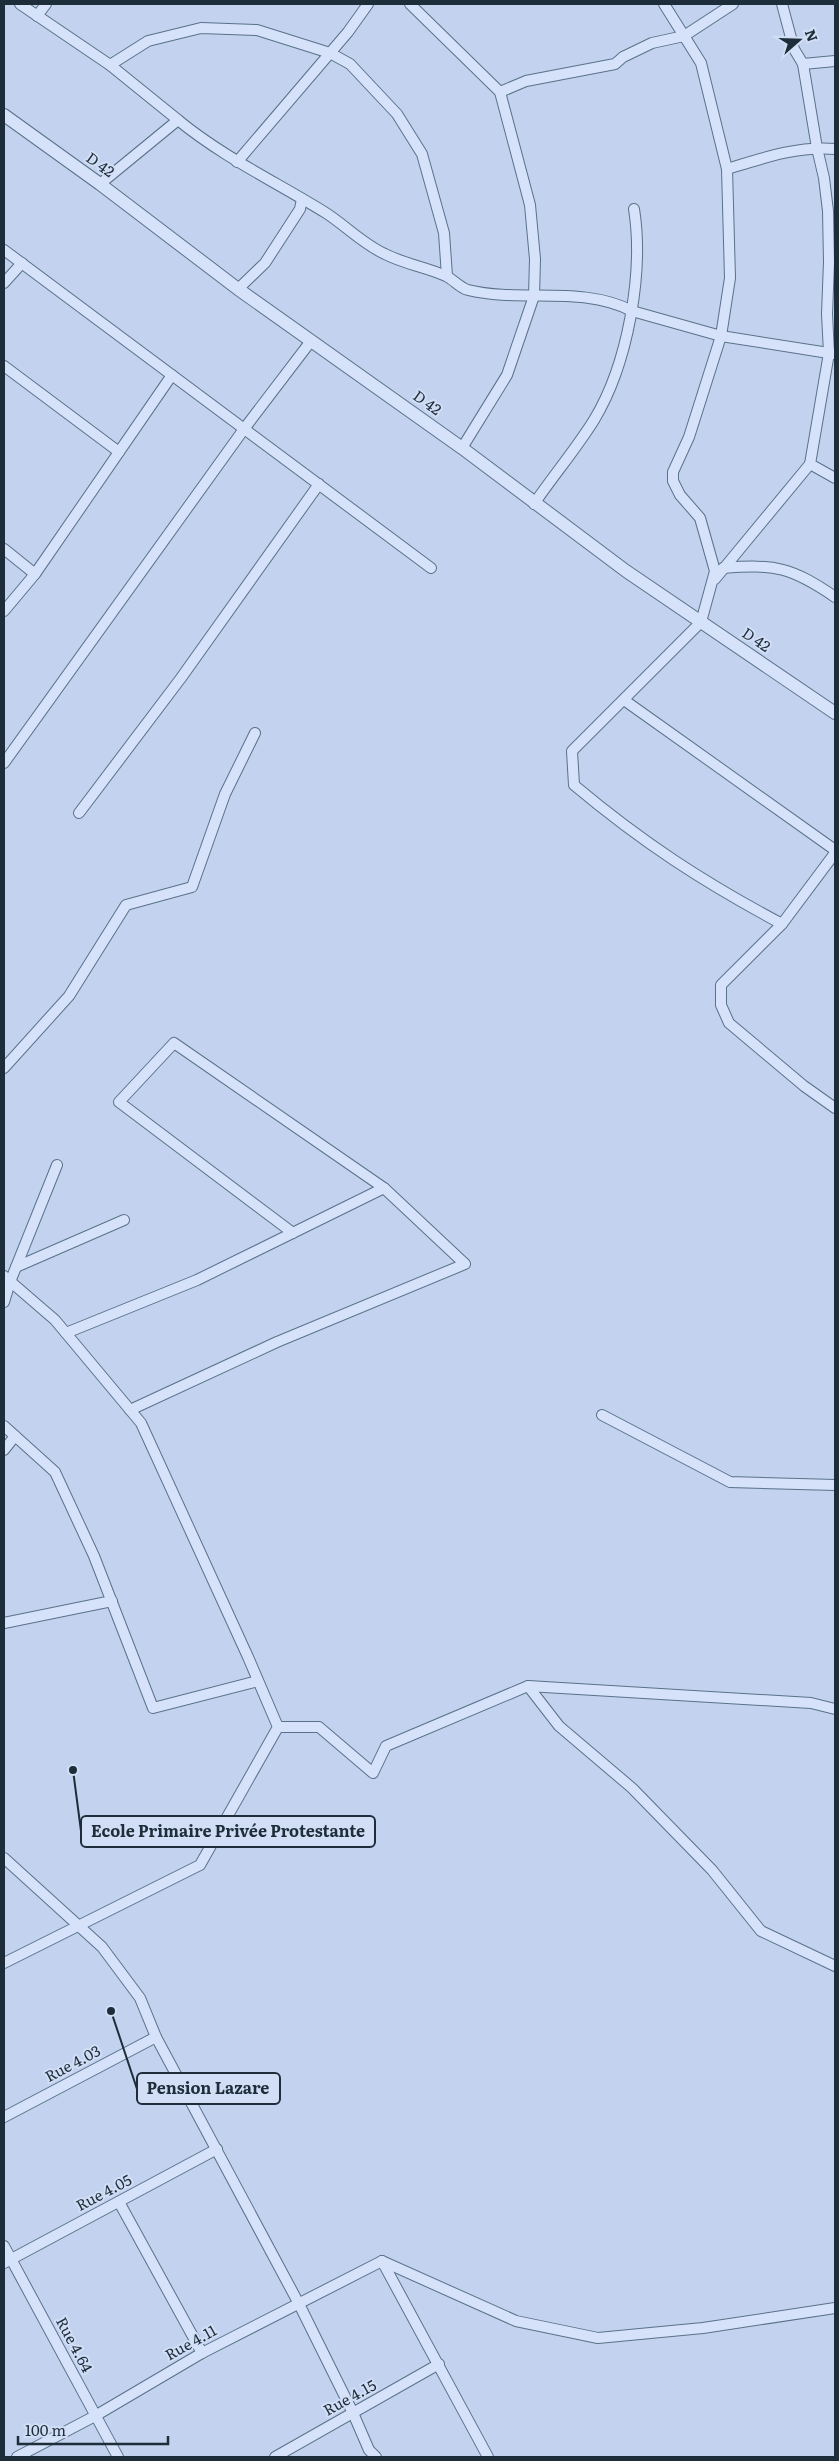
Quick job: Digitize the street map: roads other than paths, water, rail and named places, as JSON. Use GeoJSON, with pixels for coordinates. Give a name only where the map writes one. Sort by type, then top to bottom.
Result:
{"type":"FeatureCollection","features":[{"type":"Feature","properties":{"kind":"street"},"geometry":{"type":"LineString","coordinates":[[20,4],[110,65],[199,138],[328,215],[356,237],[385,254],[447,276],[465,289],[491,295],[571,295],[622,306],[632,311],[721,336],[832,353]]}},
{"type":"Feature","properties":{"kind":"street"},"geometry":{"type":"LineString","coordinates":[[37,16],[46,4]]}},
{"type":"Feature","properties":{"kind":"street"},"geometry":{"type":"LineString","coordinates":[[237,162],[330,53],[368,4]]}},
{"type":"Feature","properties":{"kind":"street"},"geometry":{"type":"LineString","coordinates":[[410,4],[500,92],[530,205],[535,259],[534,296],[507,375],[462,448]]}},
{"type":"Feature","properties":{"kind":"street"},"geometry":{"type":"LineString","coordinates":[[664,4],[701,63],[727,169],[730,278],[721,336],[690,437],[673,472],[673,481],[680,495],[700,518],[715,566],[714,580],[701,622],[572,751],[574,785],[638,837],[677,864],[720,891],[782,924]]}},
{"type":"Feature","properties":{"kind":"street"},"geometry":{"type":"LineString","coordinates":[[500,92],[526,82],[614,64],[623,57],[652,43],[684,36],[733,4]]}},
{"type":"Feature","properties":{"kind":"street"},"geometry":{"type":"LineString","coordinates":[[714,580],[810,464],[832,353],[827,314],[832,262],[824,178],[816,148],[803,64],[794,48],[782,4]]}},
{"type":"Feature","properties":{"kind":"street"},"geometry":{"type":"LineString","coordinates":[[110,65],[148,41],[202,28],[256,30],[330,53],[350,64],[397,114],[422,154],[444,233],[447,276]]}},
{"type":"Feature","properties":{"kind":"street"},"geometry":{"type":"LineString","coordinates":[[803,64],[835,61]]}},
{"type":"Feature","properties":{"kind":"street","name":"D 42"},"geometry":{"type":"LineString","coordinates":[[4,115],[100,184],[238,289],[462,448],[534,504],[835,714]]}},
{"type":"Feature","properties":{"kind":"street"},"geometry":{"type":"LineString","coordinates":[[100,184],[178,120]]}},
{"type":"Feature","properties":{"kind":"street"},"geometry":{"type":"LineString","coordinates":[[727,169],[790,150],[835,149]]}},
{"type":"Feature","properties":{"kind":"street"},"geometry":{"type":"LineString","coordinates":[[238,289],[265,263],[300,209],[302,199]]}},
{"type":"Feature","properties":{"kind":"street"},"geometry":{"type":"LineString","coordinates":[[534,504],[594,419],[615,372],[632,311],[638,234],[634,209]]}},
{"type":"Feature","properties":{"kind":"street"},"geometry":{"type":"LineString","coordinates":[[4,250],[431,568]]}},
{"type":"Feature","properties":{"kind":"street"},"geometry":{"type":"LineString","coordinates":[[4,283],[22,263]]}},
{"type":"Feature","properties":{"kind":"street"},"geometry":{"type":"LineString","coordinates":[[4,763],[244,429],[311,341]]}},
{"type":"Feature","properties":{"kind":"street"},"geometry":{"type":"LineString","coordinates":[[4,366],[119,452]]}},
{"type":"Feature","properties":{"kind":"street"},"geometry":{"type":"LineString","coordinates":[[4,611],[35,574],[172,375]]}},
{"type":"Feature","properties":{"kind":"street"},"geometry":{"type":"LineString","coordinates":[[810,464],[835,478]]}},
{"type":"Feature","properties":{"kind":"street"},"geometry":{"type":"LineString","coordinates":[[79,813],[181,678],[319,484]]}},
{"type":"Feature","properties":{"kind":"street"},"geometry":{"type":"LineString","coordinates":[[4,549],[35,574]]}},
{"type":"Feature","properties":{"kind":"street"},"geometry":{"type":"LineString","coordinates":[[723,568],[770,566],[791,571],[835,597]]}},
{"type":"Feature","properties":{"kind":"street"},"geometry":{"type":"LineString","coordinates":[[624,700],[835,852],[782,924],[721,985],[721,1005],[729,1023],[804,1086],[835,1108]]}},
{"type":"Feature","properties":{"kind":"street"},"geometry":{"type":"LineString","coordinates":[[4,1068],[69,996],[126,905],[192,887],[225,794],[255,733]]}},
{"type":"Feature","properties":{"kind":"street"},"geometry":{"type":"LineString","coordinates":[[130,1410],[277,1342],[465,1264],[384,1188],[174,1043],[119,1102],[293,1233]]}},
{"type":"Feature","properties":{"kind":"street"},"geometry":{"type":"LineString","coordinates":[[4,1302],[7,1279],[16,1267],[58,1165]]}},
{"type":"Feature","properties":{"kind":"street"},"geometry":{"type":"LineString","coordinates":[[66,1332],[197,1280],[384,1188]]}},
{"type":"Feature","properties":{"kind":"street"},"geometry":{"type":"LineString","coordinates":[[16,1267],[124,1220]]}},
{"type":"Feature","properties":{"kind":"street"},"geometry":{"type":"LineString","coordinates":[[7,1279],[56,1320],[141,1423],[278,1727]]}},
{"type":"Feature","properties":{"kind":"street"},"geometry":{"type":"LineString","coordinates":[[602,1415],[730,1482],[835,1484]]}},
{"type":"Feature","properties":{"kind":"street"},"geometry":{"type":"LineString","coordinates":[[4,1426],[55,1472],[94,1556],[153,1708],[258,1681]]}},
{"type":"Feature","properties":{"kind":"street"},"geometry":{"type":"LineString","coordinates":[[4,1450],[15,1436]]}},
{"type":"Feature","properties":{"kind":"street"},"geometry":{"type":"LineString","coordinates":[[4,1623],[112,1602]]}},
{"type":"Feature","properties":{"kind":"street"},"geometry":{"type":"LineString","coordinates":[[278,1727],[319,1727],[373,1773],[386,1746],[528,1686],[811,1703],[835,1709]]}},
{"type":"Feature","properties":{"kind":"street"},"geometry":{"type":"LineString","coordinates":[[528,1686],[559,1726],[632,1788],[712,1870],[761,1931],[835,1966]]}},
{"type":"Feature","properties":{"kind":"street"},"geometry":{"type":"LineString","coordinates":[[4,1962],[200,1865],[278,1727]]}},
{"type":"Feature","properties":{"kind":"street"},"geometry":{"type":"LineString","coordinates":[[4,1858],[102,1947],[140,1998],[156,2038],[299,2304],[353,2413],[371,2455]]}},
{"type":"Feature","properties":{"kind":"street","name":"Rue 4.03"},"geometry":{"type":"LineString","coordinates":[[4,2117],[156,2038]]}},
{"type":"Feature","properties":{"kind":"street","name":"Rue 4.05"},"geometry":{"type":"LineString","coordinates":[[8,2261],[217,2149]]}},
{"type":"Feature","properties":{"kind":"street"},"geometry":{"type":"LineString","coordinates":[[119,2202],[202,2353]]}},
{"type":"Feature","properties":{"kind":"street","name":"Rue 4.64"},"geometry":{"type":"LineString","coordinates":[[4,2246],[8,2261],[118,2457]]}},
{"type":"Feature","properties":{"kind":"street"},"geometry":{"type":"LineString","coordinates":[[382,2261],[516,2321],[598,2338],[703,2328],[835,2308]]}},
{"type":"Feature","properties":{"kind":"street"},"geometry":{"type":"LineString","coordinates":[[382,2261],[488,2457]]}},
{"type":"Feature","properties":{"kind":"street","name":"Rue 4.11"},"geometry":{"type":"LineString","coordinates":[[17,2457],[95,2416],[202,2353],[382,2261]]}},
{"type":"Feature","properties":{"kind":"street","name":"Rue 4.15"},"geometry":{"type":"LineString","coordinates":[[275,2457],[439,2364]]}},
{"type":"Feature","properties":{"kind":"place","name":"Ecole Primaire Privée Protestante"},"geometry":{"type":"Point","coordinates":[73,1770]}},
{"type":"Feature","properties":{"kind":"place","name":"Pension Lazare"},"geometry":{"type":"Point","coordinates":[111,2011]}}]}
